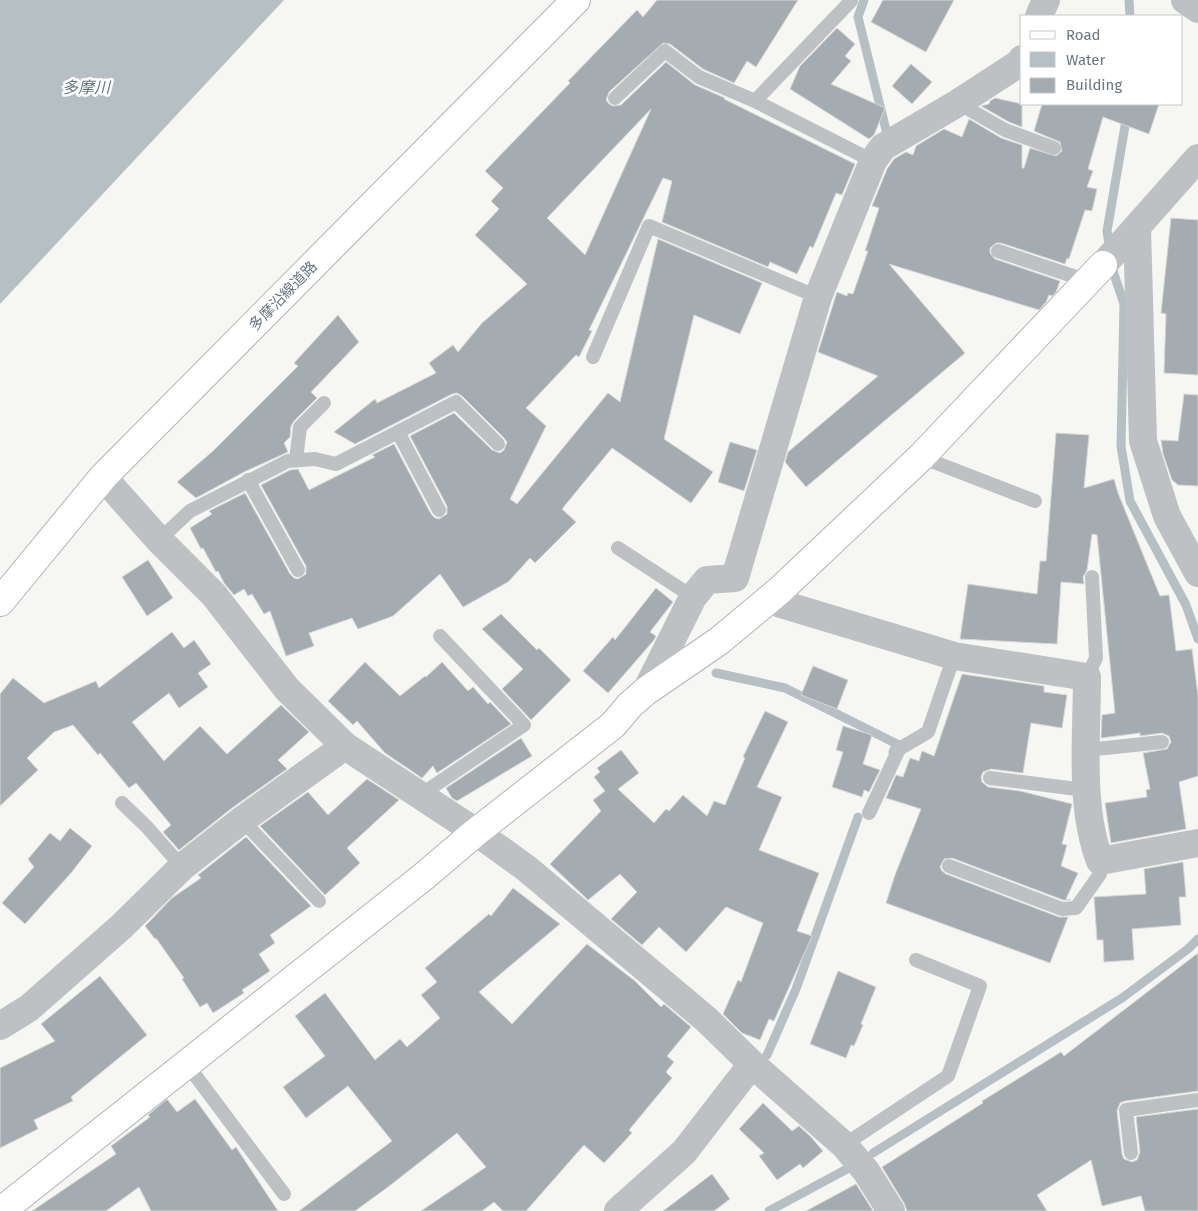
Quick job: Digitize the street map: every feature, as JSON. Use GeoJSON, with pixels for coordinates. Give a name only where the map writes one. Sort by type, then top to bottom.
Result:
{"type":"FeatureCollection","features":[{"type":"Feature","properties":{"kind":"street","name":"多摩沿線道路"},"geometry":{"type":"LineString","coordinates":[[0,602],[103,477],[466,108],[576,0]]}},
{"type":"Feature","properties":{"kind":"street"},"geometry":{"type":"LineString","coordinates":[[1039,15],[1046,0]]}},
{"type":"Feature","properties":{"kind":"street"},"geometry":{"type":"LineString","coordinates":[[1185,0],[1198,8]]}},
{"type":"Feature","properties":{"kind":"street"},"geometry":{"type":"LineString","coordinates":[[646,691],[693,597],[707,580],[735,578],[818,297],[873,160],[883,147],[1020,62]]}},
{"type":"Feature","properties":{"kind":"street"},"geometry":{"type":"LineString","coordinates":[[1,1211],[613,725],[630,705],[646,691],[719,641],[768,600],[920,457],[1112,256],[1198,158]]}},
{"type":"Feature","properties":{"kind":"street"},"geometry":{"type":"LineString","coordinates":[[1112,256],[1143,441],[1167,516],[1198,573]]}},
{"type":"Feature","properties":{"kind":"street"},"geometry":{"type":"LineString","coordinates":[[103,477],[158,540],[214,595],[287,689],[344,746],[476,832],[526,868],[707,1020],[752,1064],[844,1144],[866,1171],[891,1211]]}},
{"type":"Feature","properties":{"kind":"street"},"geometry":{"type":"LineString","coordinates":[[768,600],[954,656],[1087,677],[1085,790],[1094,846],[1100,861],[1198,843]]}},
{"type":"Feature","properties":{"kind":"street"},"geometry":{"type":"LineString","coordinates":[[0,1026],[29,1008],[121,926],[182,868],[242,820],[344,746]]}},
{"type":"Feature","properties":{"kind":"street"},"geometry":{"type":"LineString","coordinates":[[618,1211],[684,1152],[752,1064]]}},
{"type":"Feature","properties":{"kind":"lane"},"geometry":{"type":"LineString","coordinates":[[755,101],[851,1]]}},
{"type":"Feature","properties":{"kind":"lane"},"geometry":{"type":"LineString","coordinates":[[615,98],[665,50],[699,77],[755,101],[873,160]]}},
{"type":"Feature","properties":{"kind":"lane"},"geometry":{"type":"LineString","coordinates":[[958,102],[1005,130],[1054,148]]}},
{"type":"Feature","properties":{"kind":"lane"},"geometry":{"type":"LineString","coordinates":[[593,357],[649,226],[818,297]]}},
{"type":"Feature","properties":{"kind":"lane"},"geometry":{"type":"LineString","coordinates":[[998,251],[1112,256]]}},
{"type":"Feature","properties":{"kind":"lane"},"geometry":{"type":"LineString","coordinates":[[158,540],[190,511],[288,461],[315,459],[336,464],[456,402],[498,444]]}},
{"type":"Feature","properties":{"kind":"lane"},"geometry":{"type":"LineString","coordinates":[[296,460],[300,427],[324,403]]}},
{"type":"Feature","properties":{"kind":"lane"},"geometry":{"type":"LineString","coordinates":[[398,432],[440,510]]}},
{"type":"Feature","properties":{"kind":"lane"},"geometry":{"type":"LineString","coordinates":[[920,457],[1035,501]]}},
{"type":"Feature","properties":{"kind":"lane"},"geometry":{"type":"LineString","coordinates":[[248,480],[298,570]]}},
{"type":"Feature","properties":{"kind":"lane"},"geometry":{"type":"LineString","coordinates":[[618,548],[693,597]]}},
{"type":"Feature","properties":{"kind":"lane"},"geometry":{"type":"LineString","coordinates":[[1087,677],[1096,658],[1092,577]]}},
{"type":"Feature","properties":{"kind":"lane"},"geometry":{"type":"LineString","coordinates":[[419,796],[524,725],[440,636]]}},
{"type":"Feature","properties":{"kind":"lane"},"geometry":{"type":"LineString","coordinates":[[870,813],[899,749],[928,732],[954,656]]}},
{"type":"Feature","properties":{"kind":"lane"},"geometry":{"type":"LineString","coordinates":[[1086,750],[1162,742]]}},
{"type":"Feature","properties":{"kind":"lane"},"geometry":{"type":"LineString","coordinates":[[990,778],[1085,790]]}},
{"type":"Feature","properties":{"kind":"lane"},"geometry":{"type":"LineString","coordinates":[[122,802],[147,827],[182,868]]}},
{"type":"Feature","properties":{"kind":"lane"},"geometry":{"type":"LineString","coordinates":[[242,820],[319,901]]}},
{"type":"Feature","properties":{"kind":"lane"},"geometry":{"type":"LineString","coordinates":[[949,866],[1062,910],[1076,908],[1100,874],[1100,861]]}},
{"type":"Feature","properties":{"kind":"lane"},"geometry":{"type":"LineString","coordinates":[[844,1144],[948,1076],[980,986],[916,960]]}},
{"type":"Feature","properties":{"kind":"lane"},"geometry":{"type":"LineString","coordinates":[[186,1063],[284,1194]]}},
{"type":"Feature","properties":{"kind":"lane"},"geometry":{"type":"LineString","coordinates":[[1131,1153],[1126,1110],[1198,1100]]}},
{"type":"Feature","properties":{"kind":"water","name":"多摩川"},"geometry":{"type":"Polygon","coordinates":[[[0,0],[284,0],[0,304],[0,0]]]}},
{"type":"Feature","properties":{"kind":"building"},"geometry":{"type":"Polygon","coordinates":[[[657,0],[798,0],[756,67],[747,61],[734,83],[703,69],[670,44],[663,43],[609,92],[606,100],[613,106],[621,105],[666,62],[695,85],[725,98],[855,164],[842,195],[836,193],[813,248],[810,246],[797,274],[770,262],[768,267],[662,222],[672,181],[663,178],[589,330],[592,331],[579,357],[576,355],[526,408],[546,426],[510,499],[517,504],[608,393],[620,402],[658,239],[762,283],[740,334],[694,315],[664,439],[713,472],[691,503],[612,448],[562,509],[576,522],[535,563],[530,558],[508,582],[463,607],[440,574],[393,616],[358,629],[352,618],[309,633],[314,646],[286,656],[270,611],[264,614],[252,594],[248,596],[244,589],[234,595],[224,583],[218,571],[216,572],[190,528],[212,514],[209,511],[245,493],[290,574],[298,579],[306,574],[306,566],[261,485],[290,470],[298,469],[309,490],[375,457],[372,455],[394,444],[431,514],[439,519],[447,514],[447,506],[410,436],[454,413],[492,450],[500,453],[504,450],[507,442],[504,438],[457,393],[355,444],[334,432],[375,399],[377,403],[436,373],[429,363],[453,345],[458,352],[482,323],[527,284],[475,235],[499,209],[491,201],[503,188],[485,171],[637,10],[643,17],[657,0]],[[651,109],[547,218],[585,255],[651,109]]]}},
{"type":"Feature","properties":{"kind":"building"},"geometry":{"type":"Polygon","coordinates":[[[883,0],[954,0],[926,52],[871,22],[883,0]]]}},
{"type":"Feature","properties":{"kind":"building"},"geometry":{"type":"Polygon","coordinates":[[[837,28],[855,44],[845,56],[851,61],[831,84],[885,108],[874,135],[869,139],[790,89],[800,66],[837,28]]]}},
{"type":"Feature","properties":{"kind":"building"},"geometry":{"type":"Polygon","coordinates":[[[911,64],[932,82],[912,104],[892,86],[911,64]]]}},
{"type":"Feature","properties":{"kind":"building"},"geometry":{"type":"Polygon","coordinates":[[[995,98],[1022,105],[1022,127],[981,106],[989,104],[995,98]]]}},
{"type":"Feature","properties":{"kind":"building"},"geometry":{"type":"Polygon","coordinates":[[[1042,105],[1159,105],[1149,134],[1103,117],[1088,169],[1093,171],[1087,187],[1097,189],[1092,211],[1085,210],[1069,259],[1067,258],[1065,264],[1001,243],[996,243],[990,248],[990,253],[995,259],[1060,281],[1056,292],[1052,296],[1049,295],[1039,310],[889,264],[965,353],[806,487],[785,462],[788,452],[878,376],[818,352],[837,292],[847,296],[848,293],[853,294],[868,251],[865,251],[879,208],[872,206],[887,169],[894,159],[906,152],[913,155],[916,146],[944,129],[962,137],[969,119],[1001,138],[1022,145],[1022,168],[1024,168],[1030,148],[1056,156],[1062,151],[1060,142],[1034,131],[1042,105]]]}},
{"type":"Feature","properties":{"kind":"building"},"geometry":{"type":"Polygon","coordinates":[[[1171,218],[1198,220],[1198,375],[1164,373],[1166,314],[1161,313],[1171,218]]]}},
{"type":"Feature","properties":{"kind":"building"},"geometry":{"type":"Polygon","coordinates":[[[338,315],[359,342],[311,392],[317,398],[291,426],[290,437],[284,443],[288,452],[244,472],[196,498],[177,482],[213,451],[298,366],[294,363],[338,315]]]}},
{"type":"Feature","properties":{"kind":"building"},"geometry":{"type":"Polygon","coordinates":[[[1184,394],[1198,395],[1198,486],[1178,485],[1172,480],[1163,454],[1161,440],[1178,441],[1184,394]]]}},
{"type":"Feature","properties":{"kind":"building"},"geometry":{"type":"Polygon","coordinates":[[[1056,433],[1089,435],[1084,488],[1114,479],[1160,596],[1169,595],[1176,651],[1192,649],[1198,695],[1198,776],[1179,782],[1186,829],[1111,843],[1105,803],[1147,797],[1146,790],[1150,789],[1143,753],[1167,749],[1171,742],[1169,736],[1162,733],[1140,736],[1140,733],[1101,738],[1102,715],[1115,713],[1097,535],[1092,534],[1087,570],[1083,577],[1084,584],[1061,582],[1057,644],[960,639],[968,584],[1037,594],[1040,561],[1046,561],[1056,433]]]}},
{"type":"Feature","properties":{"kind":"building"},"geometry":{"type":"Polygon","coordinates":[[[730,442],[757,450],[744,491],[718,482],[730,442]]]}},
{"type":"Feature","properties":{"kind":"building"},"geometry":{"type":"Polygon","coordinates":[[[148,560],[173,598],[147,616],[122,577],[148,560]]]}},
{"type":"Feature","properties":{"kind":"building"},"geometry":{"type":"Polygon","coordinates":[[[656,588],[673,602],[650,632],[656,636],[654,640],[608,693],[583,671],[613,637],[615,640],[656,588]]]}},
{"type":"Feature","properties":{"kind":"building"},"geometry":{"type":"Polygon","coordinates":[[[501,614],[571,680],[531,720],[502,689],[523,669],[482,629],[501,614]]]}},
{"type":"Feature","properties":{"kind":"building"},"geometry":{"type":"Polygon","coordinates":[[[172,632],[184,648],[194,640],[211,664],[198,673],[208,687],[179,708],[169,693],[132,722],[164,761],[200,726],[227,754],[281,705],[309,732],[278,760],[287,769],[232,808],[179,850],[163,832],[171,825],[136,783],[129,788],[100,753],[98,755],[73,725],[54,732],[27,758],[38,770],[0,806],[0,694],[13,678],[44,703],[96,681],[99,688],[172,632]]]}},
{"type":"Feature","properties":{"kind":"building"},"geometry":{"type":"Polygon","coordinates":[[[365,662],[400,696],[426,677],[442,662],[468,691],[473,687],[488,704],[490,702],[511,724],[437,773],[433,766],[422,778],[385,753],[357,721],[353,725],[328,701],[365,662]]]}},
{"type":"Feature","properties":{"kind":"building"},"geometry":{"type":"Polygon","coordinates":[[[813,666],[848,680],[837,709],[801,695],[813,666]]]}},
{"type":"Feature","properties":{"kind":"building"},"geometry":{"type":"Polygon","coordinates":[[[962,674],[1044,686],[1044,692],[1067,695],[1062,728],[1031,723],[1023,773],[991,769],[983,772],[981,777],[982,782],[988,787],[1020,791],[1072,804],[1062,844],[1067,845],[1061,866],[1078,873],[1066,899],[1071,900],[1063,900],[952,858],[944,859],[940,867],[946,874],[1059,917],[1068,917],[1050,963],[886,903],[921,809],[886,798],[896,775],[903,777],[910,758],[919,761],[922,751],[934,756],[962,674]]]}},
{"type":"Feature","properties":{"kind":"building"},"geometry":{"type":"Polygon","coordinates":[[[765,711],[788,722],[757,787],[782,797],[759,850],[819,873],[797,931],[812,936],[774,1021],[769,1019],[760,1040],[742,1033],[723,1014],[738,980],[741,982],[763,923],[726,907],[686,952],[659,927],[642,945],[611,919],[637,892],[620,874],[588,900],[550,864],[601,811],[593,800],[605,791],[594,777],[600,772],[597,768],[621,750],[639,773],[618,789],[654,823],[666,809],[669,811],[683,795],[707,816],[714,801],[725,805],[745,758],[743,757],[765,711]]]}},
{"type":"Feature","properties":{"kind":"building"},"geometry":{"type":"Polygon","coordinates":[[[843,726],[872,735],[863,764],[880,770],[869,792],[864,790],[862,797],[832,787],[843,752],[836,750],[843,726]]]}},
{"type":"Feature","properties":{"kind":"building"},"geometry":{"type":"Polygon","coordinates":[[[521,738],[532,756],[457,801],[452,798],[446,788],[521,738]]]}},
{"type":"Feature","properties":{"kind":"building"},"geometry":{"type":"Polygon","coordinates":[[[367,779],[399,800],[347,848],[360,863],[325,895],[260,826],[308,792],[328,815],[367,779]]]}},
{"type":"Feature","properties":{"kind":"building"},"geometry":{"type":"Polygon","coordinates":[[[70,828],[92,846],[71,873],[25,924],[2,903],[34,867],[28,859],[50,833],[60,841],[70,828]]]}},
{"type":"Feature","properties":{"kind":"building"},"geometry":{"type":"Polygon","coordinates":[[[246,837],[311,906],[270,935],[275,943],[259,954],[270,971],[242,990],[244,993],[213,1013],[207,1003],[200,1007],[182,979],[184,978],[156,938],[145,926],[172,898],[201,878],[198,875],[246,837]]]}},
{"type":"Feature","properties":{"kind":"building"},"geometry":{"type":"Polygon","coordinates":[[[1183,862],[1186,897],[1179,897],[1181,925],[1132,929],[1134,960],[1104,962],[1103,940],[1097,940],[1094,897],[1146,894],[1144,869],[1183,862]]]}},
{"type":"Feature","properties":{"kind":"building"},"geometry":{"type":"Polygon","coordinates":[[[513,888],[560,924],[479,992],[512,1024],[587,944],[635,981],[661,1007],[664,1004],[691,1027],[667,1056],[674,1062],[666,1072],[672,1078],[629,1130],[632,1133],[604,1163],[584,1145],[526,1211],[503,1211],[494,1202],[482,1211],[421,1211],[486,1167],[457,1133],[355,1211],[299,1211],[392,1141],[348,1086],[306,1118],[283,1087],[325,1056],[295,1016],[325,993],[375,1060],[400,1039],[407,1047],[440,1018],[421,995],[437,982],[425,968],[489,914],[491,916],[513,888]]]}},
{"type":"Feature","properties":{"kind":"building"},"geometry":{"type":"Polygon","coordinates":[[[1198,953],[1198,1091],[1125,1101],[1120,1103],[1117,1111],[1122,1154],[1124,1159],[1132,1162],[1137,1160],[1140,1152],[1136,1117],[1198,1109],[1198,1211],[1145,1211],[1141,1196],[1102,1206],[1091,1160],[1037,1195],[1047,1211],[907,1211],[882,1167],[1061,1052],[1064,1056],[1198,953]]]}},
{"type":"Feature","properties":{"kind":"building"},"geometry":{"type":"Polygon","coordinates":[[[838,971],[876,987],[861,1024],[863,1025],[854,1046],[851,1045],[846,1058],[810,1044],[838,971]]]}},
{"type":"Feature","properties":{"kind":"building"},"geometry":{"type":"Polygon","coordinates":[[[100,976],[147,1035],[71,1097],[73,1101],[34,1120],[38,1129],[0,1148],[0,1068],[55,1041],[41,1024],[100,976]]]}},
{"type":"Feature","properties":{"kind":"building"},"geometry":{"type":"Polygon","coordinates":[[[167,1099],[177,1112],[195,1099],[232,1150],[236,1147],[278,1211],[151,1211],[139,1187],[106,1211],[32,1211],[116,1154],[111,1146],[150,1117],[148,1115],[167,1099]]]}},
{"type":"Feature","properties":{"kind":"building"},"geometry":{"type":"Polygon","coordinates":[[[763,1103],[792,1131],[799,1126],[823,1151],[803,1168],[800,1164],[777,1180],[759,1156],[764,1153],[739,1129],[763,1103]]]}},
{"type":"Feature","properties":{"kind":"building"},"geometry":{"type":"Polygon","coordinates":[[[712,1174],[730,1199],[714,1211],[663,1211],[712,1174]]]}},
{"type":"Feature","properties":{"kind":"building"},"geometry":{"type":"Polygon","coordinates":[[[856,1184],[873,1211],[806,1211],[856,1184]]]}},
{"type":"Feature","properties":{"kind":"waterway"},"geometry":{"type":"LineString","coordinates":[[864,0],[858,17],[886,130]]}},
{"type":"Feature","properties":{"kind":"waterway"},"geometry":{"type":"LineString","coordinates":[[1129,0],[1130,15]]}},
{"type":"Feature","properties":{"kind":"waterway"},"geometry":{"type":"LineString","coordinates":[[1110,250],[1107,231],[1125,126],[1131,105]]}},
{"type":"Feature","properties":{"kind":"waterway"},"geometry":{"type":"LineString","coordinates":[[1112,263],[1124,304],[1121,446],[1130,501],[1186,605],[1198,639]]}},
{"type":"Feature","properties":{"kind":"waterway"},"geometry":{"type":"LineString","coordinates":[[716,673],[785,688],[897,744],[893,752]]}},
{"type":"Feature","properties":{"kind":"waterway"},"geometry":{"type":"LineString","coordinates":[[767,1055],[796,989],[858,817]]}},
{"type":"Feature","properties":{"kind":"waterway"},"geometry":{"type":"LineString","coordinates":[[873,1153],[1122,998],[1188,949],[1198,939]]}},
{"type":"Feature","properties":{"kind":"waterway"},"geometry":{"type":"LineString","coordinates":[[769,1211],[847,1169]]}}]}
